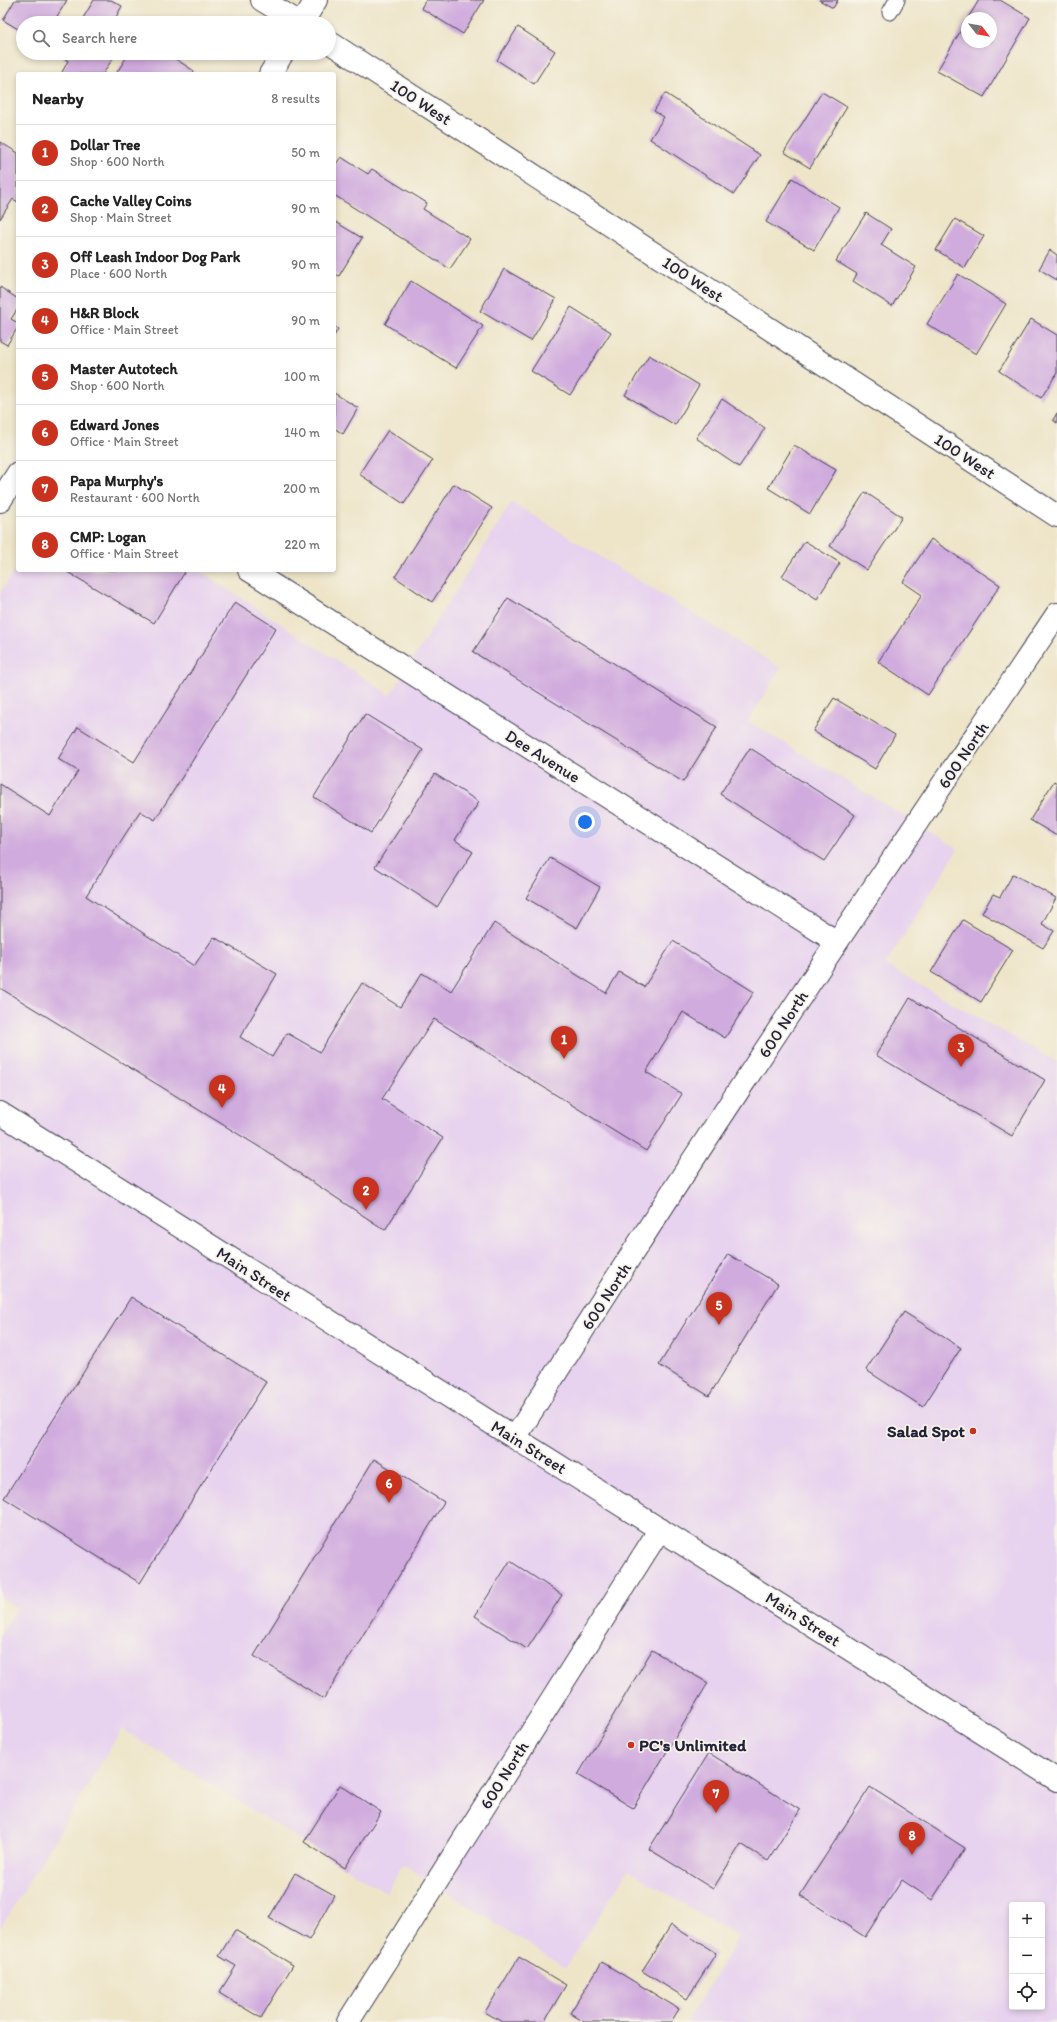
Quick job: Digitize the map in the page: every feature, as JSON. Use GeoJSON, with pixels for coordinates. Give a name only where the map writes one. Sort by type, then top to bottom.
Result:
{"type":"FeatureCollection","features":[{"type":"Feature","properties":{"kind":"street"},"geometry":{"type":"LineString","coordinates":[[262,0],[289,16]]}},
{"type":"Feature","properties":{"kind":"street"},"geometry":{"type":"LineString","coordinates":[[306,16],[316,0]]}},
{"type":"Feature","properties":{"kind":"street","name":"100 West"},"geometry":{"type":"LineString","coordinates":[[336,47],[1057,516]]}},
{"type":"Feature","properties":{"kind":"street"},"geometry":{"type":"LineString","coordinates":[[271,72],[279,60]]}},
{"type":"Feature","properties":{"kind":"street"},"geometry":{"type":"LineString","coordinates":[[0,501],[16,476]]}},
{"type":"Feature","properties":{"kind":"street","name":"Dee Avenue"},"geometry":{"type":"LineString","coordinates":[[252,572],[837,942]]}},
{"type":"Feature","properties":{"kind":"street","name":"600 North"},"geometry":{"type":"LineString","coordinates":[[515,1438],[562,1362],[837,942],[1057,614]]}},
{"type":"Feature","properties":{"kind":"street","name":"Main Street"},"geometry":{"type":"LineString","coordinates":[[0,1113],[385,1358],[660,1529],[1057,1780]]}},
{"type":"Feature","properties":{"kind":"street","name":"600 North"},"geometry":{"type":"LineString","coordinates":[[348,2022],[660,1529]]}},
{"type":"Feature","properties":{"kind":"shaded area"},"geometry":{"type":"Polygon","coordinates":[[[512,502],[781,668],[748,721],[958,849],[885,965],[1057,1062],[1057,2022],[686,2022],[739,1937],[628,1870],[566,1968],[403,1864],[387,1893],[122,1729],[0,1929],[0,1636],[17,1608],[0,1597],[0,593],[16,568],[16,572],[201,572],[390,695],[512,502]]]}},
{"type":"Feature","properties":{"kind":"building"},"geometry":{"type":"Polygon","coordinates":[[[15,0],[67,0],[57,16],[16,16],[16,28],[3,20],[15,0]]]}},
{"type":"Feature","properties":{"kind":"building"},"geometry":{"type":"Polygon","coordinates":[[[94,0],[111,0],[122,6],[117,16],[84,16],[94,0]]]}},
{"type":"Feature","properties":{"kind":"building"},"geometry":{"type":"Polygon","coordinates":[[[426,0],[484,0],[463,34],[421,8],[426,0]]]}},
{"type":"Feature","properties":{"kind":"building"},"geometry":{"type":"Polygon","coordinates":[[[819,0],[838,0],[833,8],[819,0]]]}},
{"type":"Feature","properties":{"kind":"building"},"geometry":{"type":"Polygon","coordinates":[[[979,0],[1000,0],[1030,18],[984,97],[937,71],[961,30],[961,48],[997,48],[997,12],[972,12],[979,0]]]}},
{"type":"Feature","properties":{"kind":"building"},"geometry":{"type":"Polygon","coordinates":[[[518,27],[555,51],[534,84],[497,60],[518,27]]]}},
{"type":"Feature","properties":{"kind":"building"},"geometry":{"type":"Polygon","coordinates":[[[67,60],[112,60],[104,72],[62,72],[68,61],[67,60]]]}},
{"type":"Feature","properties":{"kind":"building"},"geometry":{"type":"Polygon","coordinates":[[[125,60],[177,60],[194,71],[193,72],[117,72],[125,60]]]}},
{"type":"Feature","properties":{"kind":"building"},"geometry":{"type":"Polygon","coordinates":[[[822,92],[847,107],[810,168],[784,152],[822,92]]]}},
{"type":"Feature","properties":{"kind":"building"},"geometry":{"type":"Polygon","coordinates":[[[665,93],[760,155],[734,194],[650,139],[664,117],[654,111],[665,93]]]}},
{"type":"Feature","properties":{"kind":"building"},"geometry":{"type":"Polygon","coordinates":[[[0,142],[16,152],[16,201],[13,199],[0,219],[0,142]]]}},
{"type":"Feature","properties":{"kind":"building"},"geometry":{"type":"Polygon","coordinates":[[[341,157],[368,174],[372,169],[427,203],[423,209],[470,239],[450,269],[336,196],[336,164],[341,157]]]}},
{"type":"Feature","properties":{"kind":"building"},"geometry":{"type":"Polygon","coordinates":[[[792,178],[839,207],[814,250],[766,222],[792,178]]]}},
{"type":"Feature","properties":{"kind":"building"},"geometry":{"type":"Polygon","coordinates":[[[866,213],[891,229],[881,245],[916,267],[892,306],[853,281],[857,274],[836,261],[866,213]]]}},
{"type":"Feature","properties":{"kind":"building"},"geometry":{"type":"Polygon","coordinates":[[[955,219],[984,236],[965,268],[936,250],[955,219]]]}},
{"type":"Feature","properties":{"kind":"building"},"geometry":{"type":"Polygon","coordinates":[[[336,222],[362,238],[339,276],[336,274],[336,222]]]}},
{"type":"Feature","properties":{"kind":"building"},"geometry":{"type":"Polygon","coordinates":[[[1050,250],[1057,255],[1057,280],[1039,269],[1050,250]]]}},
{"type":"Feature","properties":{"kind":"building"},"geometry":{"type":"Polygon","coordinates":[[[504,269],[556,299],[531,341],[480,311],[504,269]]]}},
{"type":"Feature","properties":{"kind":"building"},"geometry":{"type":"Polygon","coordinates":[[[958,274],[1006,304],[976,354],[927,324],[958,274]]]}},
{"type":"Feature","properties":{"kind":"building"},"geometry":{"type":"Polygon","coordinates":[[[411,281],[483,326],[456,368],[385,324],[411,281]]]}},
{"type":"Feature","properties":{"kind":"building"},"geometry":{"type":"Polygon","coordinates":[[[0,287],[16,298],[16,311],[11,319],[16,322],[16,330],[7,345],[0,341],[0,287]]]}},
{"type":"Feature","properties":{"kind":"building"},"geometry":{"type":"Polygon","coordinates":[[[571,307],[611,332],[570,395],[531,371],[571,307]]]}},
{"type":"Feature","properties":{"kind":"building"},"geometry":{"type":"Polygon","coordinates":[[[1031,319],[1057,335],[1057,373],[1041,398],[999,371],[1031,319]]]}},
{"type":"Feature","properties":{"kind":"building"},"geometry":{"type":"Polygon","coordinates":[[[649,355],[699,385],[675,425],[625,395],[649,355]]]}},
{"type":"Feature","properties":{"kind":"building"},"geometry":{"type":"Polygon","coordinates":[[[336,394],[358,408],[343,434],[336,429],[336,394]]]}},
{"type":"Feature","properties":{"kind":"building"},"geometry":{"type":"Polygon","coordinates":[[[722,399],[765,428],[739,467],[696,438],[722,399]]]}},
{"type":"Feature","properties":{"kind":"building"},"geometry":{"type":"Polygon","coordinates":[[[1057,413],[1057,423],[1053,420],[1057,413]]]}},
{"type":"Feature","properties":{"kind":"building"},"geometry":{"type":"Polygon","coordinates":[[[388,430],[433,460],[404,504],[359,474],[388,430]]]}},
{"type":"Feature","properties":{"kind":"building"},"geometry":{"type":"Polygon","coordinates":[[[794,445],[836,470],[810,514],[768,488],[794,445]]]}},
{"type":"Feature","properties":{"kind":"building"},"geometry":{"type":"Polygon","coordinates":[[[454,484],[492,508],[432,602],[395,577],[454,484]]]}},
{"type":"Feature","properties":{"kind":"building"},"geometry":{"type":"Polygon","coordinates":[[[865,492],[902,517],[867,570],[830,546],[865,492]]]}},
{"type":"Feature","properties":{"kind":"building"},"geometry":{"type":"Polygon","coordinates":[[[931,539],[1000,585],[928,695],[878,662],[922,595],[903,582],[931,539]]]}},
{"type":"Feature","properties":{"kind":"building"},"geometry":{"type":"Polygon","coordinates":[[[805,541],[840,563],[817,599],[782,576],[805,541]]]}},
{"type":"Feature","properties":{"kind":"building"},"geometry":{"type":"Polygon","coordinates":[[[67,572],[185,572],[154,623],[67,572]]]}},
{"type":"Feature","properties":{"kind":"building"},"geometry":{"type":"Polygon","coordinates":[[[508,598],[717,727],[683,782],[473,652],[508,598]]]}},
{"type":"Feature","properties":{"kind":"building"},"geometry":{"type":"Polygon","coordinates":[[[235,602],[276,628],[155,820],[140,811],[86,896],[194,966],[214,937],[277,974],[240,1037],[272,1057],[287,1033],[320,1052],[362,983],[400,1007],[422,973],[451,991],[494,923],[606,993],[619,972],[644,987],[673,941],[754,992],[725,1038],[683,1012],[646,1072],[682,1094],[646,1151],[434,1019],[382,1099],[443,1138],[385,1230],[261,1148],[0,988],[0,784],[50,816],[78,771],[58,759],[78,727],[134,762],[235,602]]]}},
{"type":"Feature","properties":{"kind":"building"},"geometry":{"type":"Polygon","coordinates":[[[834,698],[895,735],[875,769],[813,731],[834,698]]]}},
{"type":"Feature","properties":{"kind":"building"},"geometry":{"type":"Polygon","coordinates":[[[365,714],[423,750],[371,833],[314,797],[365,714]]]}},
{"type":"Feature","properties":{"kind":"building"},"geometry":{"type":"Polygon","coordinates":[[[750,748],[855,815],[824,861],[720,794],[750,748]]]}},
{"type":"Feature","properties":{"kind":"building"},"geometry":{"type":"Polygon","coordinates":[[[435,774],[479,802],[455,840],[473,852],[437,907],[375,867],[435,774]]]}},
{"type":"Feature","properties":{"kind":"building"},"geometry":{"type":"Polygon","coordinates":[[[1054,781],[1057,783],[1057,836],[1030,820],[1054,781]]]}},
{"type":"Feature","properties":{"kind":"building"},"geometry":{"type":"Polygon","coordinates":[[[550,858],[600,887],[577,928],[526,898],[550,858]]]}},
{"type":"Feature","properties":{"kind":"building"},"geometry":{"type":"Polygon","coordinates":[[[1013,874],[1056,898],[1042,924],[1054,931],[1043,948],[982,913],[993,894],[1000,897],[1013,874]]]}},
{"type":"Feature","properties":{"kind":"building"},"geometry":{"type":"Polygon","coordinates":[[[963,920],[1013,950],[981,1002],[931,972],[963,920]]]}},
{"type":"Feature","properties":{"kind":"building"},"geometry":{"type":"Polygon","coordinates":[[[910,998],[1045,1080],[1012,1136],[876,1055],[910,998]]]}},
{"type":"Feature","properties":{"kind":"building"},"geometry":{"type":"Polygon","coordinates":[[[728,1254],[778,1284],[709,1396],[659,1365],[728,1254]]]}},
{"type":"Feature","properties":{"kind":"building"},"geometry":{"type":"Polygon","coordinates":[[[131,1297],[266,1382],[140,1583],[4,1498],[131,1297]]]}},
{"type":"Feature","properties":{"kind":"building"},"geometry":{"type":"Polygon","coordinates":[[[904,1312],[961,1348],[923,1407],[866,1370],[904,1312]]]}},
{"type":"Feature","properties":{"kind":"building"},"geometry":{"type":"Polygon","coordinates":[[[374,1459],[444,1502],[324,1699],[254,1656],[374,1459]]]}},
{"type":"Feature","properties":{"kind":"building"},"geometry":{"type":"Polygon","coordinates":[[[510,1561],[562,1595],[527,1649],[475,1616],[510,1561]]]}},
{"type":"Feature","properties":{"kind":"building"},"geometry":{"type":"Polygon","coordinates":[[[652,1650],[708,1683],[633,1808],[578,1775],[652,1650]]]}},
{"type":"Feature","properties":{"kind":"building"},"geometry":{"type":"Polygon","coordinates":[[[709,1753],[800,1810],[768,1861],[741,1844],[713,1889],[649,1849],[709,1753]]]}},
{"type":"Feature","properties":{"kind":"building"},"geometry":{"type":"Polygon","coordinates":[[[340,1785],[381,1812],[345,1868],[304,1842],[340,1785]]]}},
{"type":"Feature","properties":{"kind":"building"},"geometry":{"type":"Polygon","coordinates":[[[870,1787],[965,1848],[932,1900],[902,1880],[865,1937],[800,1895],[870,1787]]]}},
{"type":"Feature","properties":{"kind":"building"},"geometry":{"type":"Polygon","coordinates":[[[295,1873],[334,1895],[309,1940],[269,1918],[295,1873]]]}},
{"type":"Feature","properties":{"kind":"building"},"geometry":{"type":"Polygon","coordinates":[[[671,1925],[716,1953],[687,1999],[642,1971],[671,1925]]]}},
{"type":"Feature","properties":{"kind":"building"},"geometry":{"type":"Polygon","coordinates":[[[235,1930],[293,1965],[261,2018],[219,1993],[236,1966],[219,1956],[235,1930]]]}},
{"type":"Feature","properties":{"kind":"building"},"geometry":{"type":"Polygon","coordinates":[[[519,1957],[566,1985],[544,2022],[502,2022],[485,2012],[519,1957]]]}},
{"type":"Feature","properties":{"kind":"building"},"geometry":{"type":"Polygon","coordinates":[[[602,1962],[679,2009],[671,2022],[584,2022],[570,2013],[602,1962]]]}},
{"type":"Feature","properties":{"kind":"place","name":"Dollar Tree"},"geometry":{"type":"Point","coordinates":[564,1059]}},
{"type":"Feature","properties":{"kind":"place","name":"Off Leash Indoor Dog Park"},"geometry":{"type":"Point","coordinates":[961,1067]}},
{"type":"Feature","properties":{"kind":"place","name":"H&R Block"},"geometry":{"type":"Point","coordinates":[222,1108]}},
{"type":"Feature","properties":{"kind":"place","name":"Cache Valley Coins"},"geometry":{"type":"Point","coordinates":[366,1210]}},
{"type":"Feature","properties":{"kind":"place","name":"Master Autotech"},"geometry":{"type":"Point","coordinates":[719,1325]}},
{"type":"Feature","properties":{"kind":"place","name":"Salad Spot"},"geometry":{"type":"Point","coordinates":[973,1431]}},
{"type":"Feature","properties":{"kind":"place","name":"Edward Jones"},"geometry":{"type":"Point","coordinates":[389,1503]}},
{"type":"Feature","properties":{"kind":"place","name":"PC's Unlimited"},"geometry":{"type":"Point","coordinates":[631,1745]}},
{"type":"Feature","properties":{"kind":"place","name":"Papa Murphy's"},"geometry":{"type":"Point","coordinates":[716,1813]}},
{"type":"Feature","properties":{"kind":"place","name":"CMP: Logan"},"geometry":{"type":"Point","coordinates":[912,1855]}}]}
